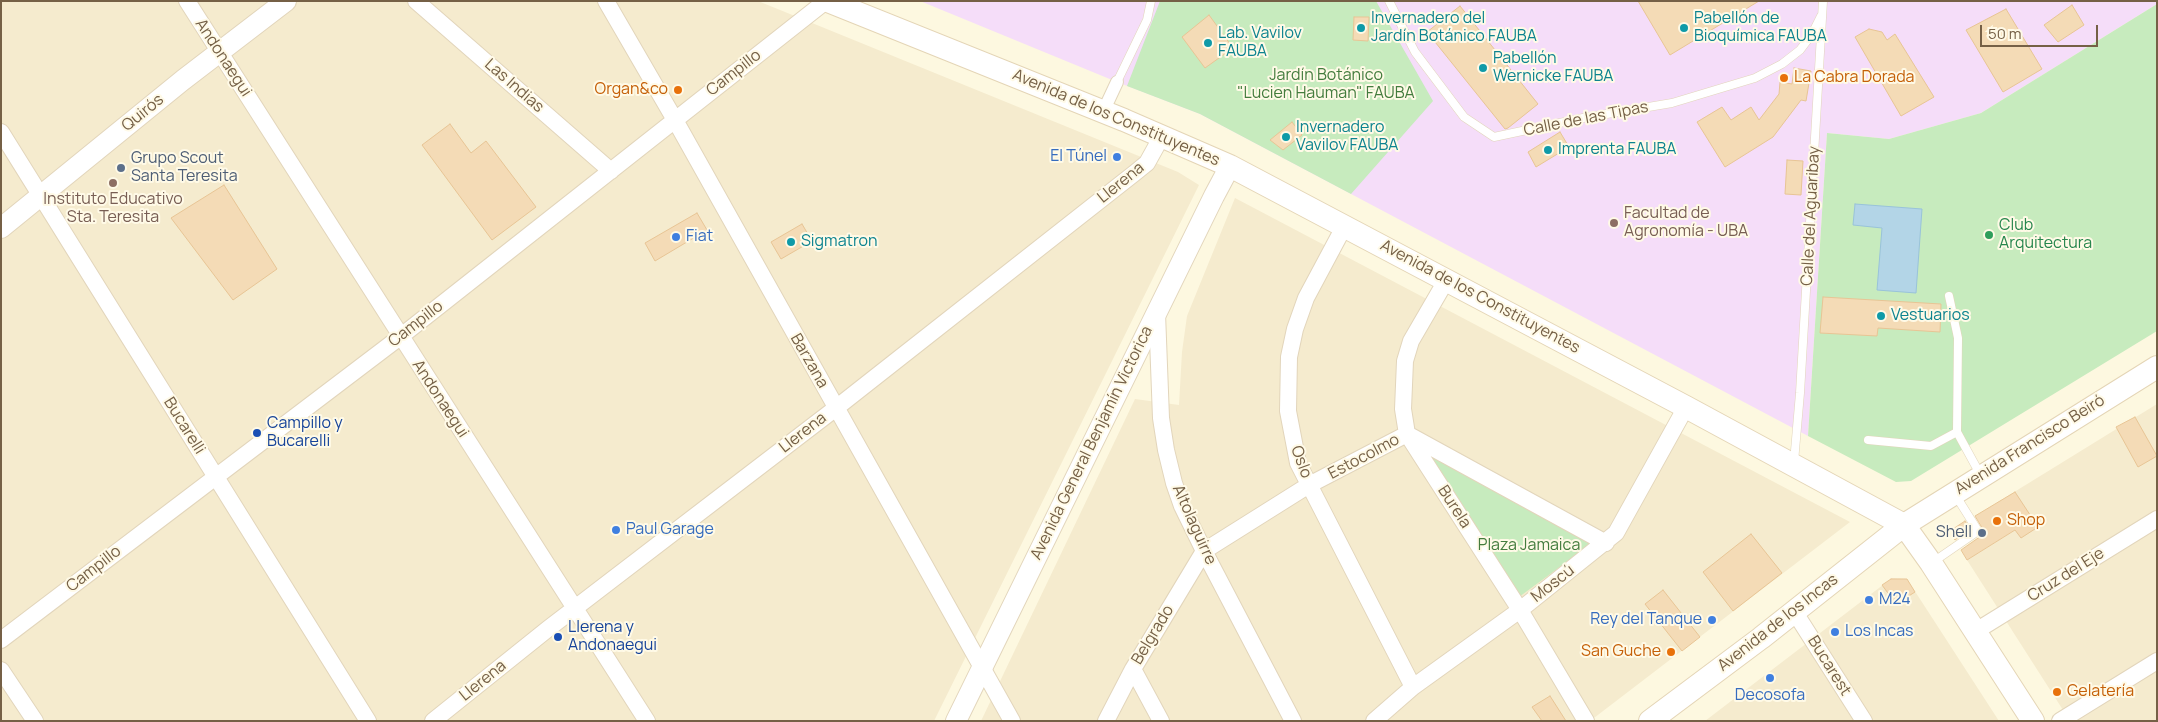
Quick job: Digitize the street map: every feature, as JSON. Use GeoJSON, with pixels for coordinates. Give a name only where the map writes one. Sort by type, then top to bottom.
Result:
{"type":"FeatureCollection","features":[{"type":"Feature","properties":{"kind":"main road","name":"Avenida de los Constituyentes"},"geometry":{"type":"LineString","coordinates":[[827,1],[1162,136],[1230,166],[1345,225],[1794,464],[1904,525],[1976,631],[2033,721]]}},
{"type":"Feature","properties":{"kind":"main road","name":"Avenida Francisco Beiró"},"geometry":{"type":"LineString","coordinates":[[1904,525],[2157,367]]}},
{"type":"Feature","properties":{"kind":"main road","name":"Avenida de los Incas"},"geometry":{"type":"LineString","coordinates":[[1650,721],[1904,525]]}},
{"type":"Feature","properties":{"kind":"street","name":"Andonaegui"},"geometry":{"type":"LineString","coordinates":[[187,1],[647,721]]}},
{"type":"Feature","properties":{"kind":"street","name":"Quirós"},"geometry":{"type":"LineString","coordinates":[[1,228],[219,52],[286,1]]}},
{"type":"Feature","properties":{"kind":"street","name":"Las Indias"},"geometry":{"type":"LineString","coordinates":[[416,1],[611,171]]}},
{"type":"Feature","properties":{"kind":"street","name":"Barzana"},"geometry":{"type":"LineString","coordinates":[[606,1],[675,120],[1012,721]]}},
{"type":"Feature","properties":{"kind":"street","name":"Campillo"},"geometry":{"type":"LineString","coordinates":[[1,640],[400,337],[827,1]]}},
{"type":"Feature","properties":{"kind":"street"},"geometry":{"type":"LineString","coordinates":[[1103,112],[1117,82]]}},
{"type":"Feature","properties":{"kind":"street","name":"Bucarelli"},"geometry":{"type":"LineString","coordinates":[[1,132],[368,721]]}},
{"type":"Feature","properties":{"kind":"street","name":"Llerena"},"geometry":{"type":"LineString","coordinates":[[434,721],[575,608],[836,408],[1136,172],[1147,163],[1162,136]]}},
{"type":"Feature","properties":{"kind":"street","name":"Avenida General Benjamín Victorica"},"geometry":{"type":"LineString","coordinates":[[956,721],[1230,166]]}},
{"type":"Feature","properties":{"kind":"street","name":"Oslo"},"geometry":{"type":"LineString","coordinates":[[1345,225],[1306,298],[1295,329],[1289,358],[1288,411],[1298,463],[1414,687]]}},
{"type":"Feature","properties":{"kind":"street","name":"Burela"},"geometry":{"type":"LineString","coordinates":[[1446,279],[1411,341],[1405,361],[1403,409],[1407,434],[1520,610],[1586,721]]}},
{"type":"Feature","properties":{"kind":"street","name":"Altolaguirre"},"geometry":{"type":"LineString","coordinates":[[1157,312],[1161,418],[1166,450],[1182,506],[1293,721]]}},
{"type":"Feature","properties":{"kind":"street","name":"Moscú"},"geometry":{"type":"LineString","coordinates":[[1374,721],[1414,687],[1520,610],[1606,543],[1616,533],[1686,407]]}},
{"type":"Feature","properties":{"kind":"street","name":"Estocolmo"},"geometry":{"type":"LineString","coordinates":[[1204,551],[1309,485],[1407,434],[1606,543]]}},
{"type":"Feature","properties":{"kind":"street","name":"Cruz del Eje"},"geometry":{"type":"LineString","coordinates":[[1976,631],[2157,519]]}},
{"type":"Feature","properties":{"kind":"street","name":"Belgrado"},"geometry":{"type":"LineString","coordinates":[[1106,721],[1133,669],[1204,551]]}},
{"type":"Feature","properties":{"kind":"street","name":"Bucarest"},"geometry":{"type":"LineString","coordinates":[[1794,611],[1864,721]]}},
{"type":"Feature","properties":{"kind":"street"},"geometry":{"type":"LineString","coordinates":[[2060,721],[2157,661]]}},
{"type":"Feature","properties":{"kind":"street"},"geometry":{"type":"LineString","coordinates":[[1133,669],[1161,721]]}},
{"type":"Feature","properties":{"kind":"street"},"geometry":{"type":"LineString","coordinates":[[1,670],[35,721]]}},
{"type":"Feature","properties":{"kind":"lane"},"geometry":{"type":"LineString","coordinates":[[1117,82],[1147,20],[1151,1]]}},
{"type":"Feature","properties":{"kind":"lane","name":"Calle de las Tipas"},"geometry":{"type":"LineString","coordinates":[[1389,1],[1415,52],[1464,117],[1494,137],[1583,118],[1672,103],[1755,78],[1782,64],[1800,50],[1812,34],[1821,16]]}},
{"type":"Feature","properties":{"kind":"lane","name":"Calle del Aguaribay"},"geometry":{"type":"LineString","coordinates":[[1794,464],[1798,430],[1823,1]]}},
{"type":"Feature","properties":{"kind":"lane"},"geometry":{"type":"LineString","coordinates":[[1949,296],[1958,338],[1956,432],[1981,476]]}},
{"type":"Feature","properties":{"kind":"lane"},"geometry":{"type":"LineString","coordinates":[[1868,440],[1931,446],[1956,432]]}},
{"type":"Feature","properties":{"kind":"lane"},"geometry":{"type":"LineString","coordinates":[[1931,563],[1978,530],[1954,493]]}},
{"type":"Feature","properties":{"kind":"shaded area"},"geometry":{"type":"Polygon","coordinates":[[[1,1],[758,1],[1178,172],[1199,185],[934,721],[1,721],[1,1]]]}},
{"type":"Feature","properties":{"kind":"shaded area","name":"Facultad de Agronomía - UBA"},"geometry":{"type":"Polygon","coordinates":[[[920,1],[2157,1],[2157,4],[1981,113],[1889,139],[1827,133],[1808,436],[1200,114],[920,1]]]}},
{"type":"Feature","properties":{"kind":"shaded area"},"geometry":{"type":"Polygon","coordinates":[[[1235,198],[1850,522],[1590,721],[981,721],[1135,399],[1179,405],[1182,352],[1187,316],[1235,198]]]}},
{"type":"Feature","properties":{"kind":"shaded area"},"geometry":{"type":"Polygon","coordinates":[[[2157,404],[2157,721],[2070,721],[1967,560],[2015,530],[1998,502],[2157,404]]]}},
{"type":"Feature","properties":{"kind":"shaded area"},"geometry":{"type":"Polygon","coordinates":[[[1892,578],[1907,579],[1999,721],[1705,721],[1892,578]]]}},
{"type":"Feature","properties":{"kind":"green space","name":"Jardín Botánico \"Lucien Hauman\" FAUBA"},"geometry":{"type":"Polygon","coordinates":[[[1160,1],[1376,1],[1433,101],[1351,194],[1200,114],[1127,86],[1160,1]]]}},
{"type":"Feature","properties":{"kind":"green space","name":"Club Arquitectura"},"geometry":{"type":"Polygon","coordinates":[[[2157,4],[2157,331],[1911,481],[1896,482],[1808,436],[1827,133],[1889,139],[1981,113],[2157,4]]]}},
{"type":"Feature","properties":{"kind":"green space","name":"Plaza Jamaica"},"geometry":{"type":"Polygon","coordinates":[[[1423,447],[1595,541],[1519,597],[1423,447]]]}},
{"type":"Feature","properties":{"kind":"water"},"geometry":{"type":"Polygon","coordinates":[[[1855,204],[1922,209],[1916,293],[1877,290],[1882,228],[1853,225],[1855,204]]]}},
{"type":"Feature","properties":{"kind":"building","name":"Pabellón de Bioquímica FAUBA"},"geometry":{"type":"Polygon","coordinates":[[[1638,1],[1759,1],[1670,55],[1638,1]]]}},
{"type":"Feature","properties":{"kind":"building"},"geometry":{"type":"Polygon","coordinates":[[[2072,5],[2084,25],[2058,42],[2044,25],[2072,5]]]}},
{"type":"Feature","properties":{"kind":"building","name":"Pabellón Wernicke FAUBA"},"geometry":{"type":"Polygon","coordinates":[[[1460,6],[1538,104],[1508,128],[1505,129],[1427,32],[1460,6]]]}},
{"type":"Feature","properties":{"kind":"building"},"geometry":{"type":"Polygon","coordinates":[[[2006,9],[2042,69],[2003,92],[1966,30],[2006,9]]]}},
{"type":"Feature","properties":{"kind":"building","name":"Lab. Vavilov FAUBA"},"geometry":{"type":"Polygon","coordinates":[[[1209,15],[1233,48],[1205,68],[1182,37],[1209,15]]]}},
{"type":"Feature","properties":{"kind":"building","name":"Invernadero del Jardín Botánico FAUBA"},"geometry":{"type":"Polygon","coordinates":[[[1354,17],[1369,17],[1368,41],[1353,40],[1354,17]]]}},
{"type":"Feature","properties":{"kind":"building"},"geometry":{"type":"Polygon","coordinates":[[[1869,29],[1882,32],[1887,40],[1895,34],[1934,97],[1901,116],[1855,37],[1869,29]]]}},
{"type":"Feature","properties":{"kind":"building"},"geometry":{"type":"Polygon","coordinates":[[[1794,68],[1811,71],[1806,101],[1801,100],[1773,137],[1725,167],[1697,122],[1722,107],[1731,120],[1751,107],[1759,120],[1779,94],[1780,82],[1792,84],[1794,68]]]}},
{"type":"Feature","properties":{"kind":"building","name":"Invernadero Vavilov FAUBA"},"geometry":{"type":"Polygon","coordinates":[[[1292,122],[1302,135],[1283,150],[1270,140],[1292,122]]]}},
{"type":"Feature","properties":{"kind":"building"},"geometry":{"type":"Polygon","coordinates":[[[450,124],[471,153],[486,141],[536,207],[492,240],[422,145],[450,124]]]}},
{"type":"Feature","properties":{"kind":"building","name":"Imprenta FAUBA"},"geometry":{"type":"Polygon","coordinates":[[[1560,132],[1569,147],[1536,167],[1528,152],[1560,132]]]}},
{"type":"Feature","properties":{"kind":"building"},"geometry":{"type":"Polygon","coordinates":[[[1787,160],[1803,161],[1801,195],[1785,194],[1787,160]]]}},
{"type":"Feature","properties":{"kind":"building"},"geometry":{"type":"Polygon","coordinates":[[[224,185],[277,269],[233,300],[171,218],[224,185]]]}},
{"type":"Feature","properties":{"kind":"building","name":"Fiat"},"geometry":{"type":"Polygon","coordinates":[[[697,213],[707,230],[655,261],[645,243],[697,213]]]}},
{"type":"Feature","properties":{"kind":"building","name":"Sigmatron"},"geometry":{"type":"Polygon","coordinates":[[[802,224],[812,241],[781,259],[771,242],[802,224]]]}},
{"type":"Feature","properties":{"kind":"building","name":"Vestuarios"},"geometry":{"type":"Polygon","coordinates":[[[1823,297],[1941,304],[1940,332],[1878,328],[1877,336],[1820,333],[1823,297]]]}},
{"type":"Feature","properties":{"kind":"building"},"geometry":{"type":"Polygon","coordinates":[[[2135,417],[2157,456],[2138,467],[2116,427],[2135,417]]]}},
{"type":"Feature","properties":{"kind":"building"},"geometry":{"type":"Polygon","coordinates":[[[2015,492],[2038,527],[2021,538],[2015,530],[1967,560],[1961,550],[1981,536],[1984,531],[1975,516],[2015,492]]]}},
{"type":"Feature","properties":{"kind":"building"},"geometry":{"type":"Polygon","coordinates":[[[1965,521],[1970,529],[1955,540],[1952,536],[1953,529],[1965,521]]]}},
{"type":"Feature","properties":{"kind":"building"},"geometry":{"type":"Polygon","coordinates":[[[1751,534],[1782,573],[1733,611],[1703,572],[1751,534]]]}},
{"type":"Feature","properties":{"kind":"building"},"geometry":{"type":"Polygon","coordinates":[[[1891,579],[1907,579],[1915,592],[1896,604],[1882,585],[1891,579]]]}},
{"type":"Feature","properties":{"kind":"building"},"geometry":{"type":"Polygon","coordinates":[[[1663,590],[1700,637],[1682,651],[1645,604],[1663,590]]]}},
{"type":"Feature","properties":{"kind":"building"},"geometry":{"type":"Polygon","coordinates":[[[1550,696],[1566,721],[1542,721],[1532,707],[1550,696]]]}},
{"type":"Feature","properties":{"kind":"place","name":"Invernadero del Jardín Botánico FAUBA"},"geometry":{"type":"Point","coordinates":[1361,28]}},
{"type":"Feature","properties":{"kind":"place","name":"Pabellón de Bioquímica FAUBA"},"geometry":{"type":"Point","coordinates":[1684,28]}},
{"type":"Feature","properties":{"kind":"place","name":"Lab. Vavilov FAUBA"},"geometry":{"type":"Point","coordinates":[1208,43]}},
{"type":"Feature","properties":{"kind":"place","name":"Pabellón Wernicke FAUBA"},"geometry":{"type":"Point","coordinates":[1483,68]}},
{"type":"Feature","properties":{"kind":"place","name":"La Cabra Dorada"},"geometry":{"type":"Point","coordinates":[1784,78]}},
{"type":"Feature","properties":{"kind":"place","name":"Organ&co"},"geometry":{"type":"Point","coordinates":[678,90]}},
{"type":"Feature","properties":{"kind":"place","name":"Invernadero Vavilov FAUBA"},"geometry":{"type":"Point","coordinates":[1286,137]}},
{"type":"Feature","properties":{"kind":"place","name":"Imprenta FAUBA"},"geometry":{"type":"Point","coordinates":[1548,150]}},
{"type":"Feature","properties":{"kind":"place","name":"El Túnel"},"geometry":{"type":"Point","coordinates":[1117,157]}},
{"type":"Feature","properties":{"kind":"place","name":"Grupo Scout Santa Teresita"},"geometry":{"type":"Point","coordinates":[121,168]}},
{"type":"Feature","properties":{"kind":"place","name":"Instituto Educativo Sta. Teresita"},"geometry":{"type":"Point","coordinates":[113,183]}},
{"type":"Feature","properties":{"kind":"place","name":"Facultad de Agronomía - UBA"},"geometry":{"type":"Point","coordinates":[1614,223]}},
{"type":"Feature","properties":{"kind":"place","name":"Club Arquitectura"},"geometry":{"type":"Point","coordinates":[1989,235]}},
{"type":"Feature","properties":{"kind":"place","name":"Fiat"},"geometry":{"type":"Point","coordinates":[676,237]}},
{"type":"Feature","properties":{"kind":"place","name":"Sigmatron"},"geometry":{"type":"Point","coordinates":[791,242]}},
{"type":"Feature","properties":{"kind":"place","name":"Vestuarios"},"geometry":{"type":"Point","coordinates":[1881,316]}},
{"type":"Feature","properties":{"kind":"place","name":"Campillo y Bucarelli"},"geometry":{"type":"Point","coordinates":[257,433]}},
{"type":"Feature","properties":{"kind":"place","name":"Shop"},"geometry":{"type":"Point","coordinates":[1997,521]}},
{"type":"Feature","properties":{"kind":"place","name":"Paul Garage"},"geometry":{"type":"Point","coordinates":[616,530]}},
{"type":"Feature","properties":{"kind":"place","name":"Shell"},"geometry":{"type":"Point","coordinates":[1982,533]}},
{"type":"Feature","properties":{"kind":"place","name":"M24"},"geometry":{"type":"Point","coordinates":[1869,600]}},
{"type":"Feature","properties":{"kind":"place","name":"Rey del Tanque"},"geometry":{"type":"Point","coordinates":[1712,620]}},
{"type":"Feature","properties":{"kind":"place","name":"Los Incas"},"geometry":{"type":"Point","coordinates":[1835,632]}},
{"type":"Feature","properties":{"kind":"place","name":"Llerena y Andonaegui"},"geometry":{"type":"Point","coordinates":[558,637]}},
{"type":"Feature","properties":{"kind":"place","name":"San Guche"},"geometry":{"type":"Point","coordinates":[1671,652]}},
{"type":"Feature","properties":{"kind":"place","name":"Decosofa"},"geometry":{"type":"Point","coordinates":[1770,678]}},
{"type":"Feature","properties":{"kind":"place","name":"Gelatería"},"geometry":{"type":"Point","coordinates":[2057,692]}}]}
